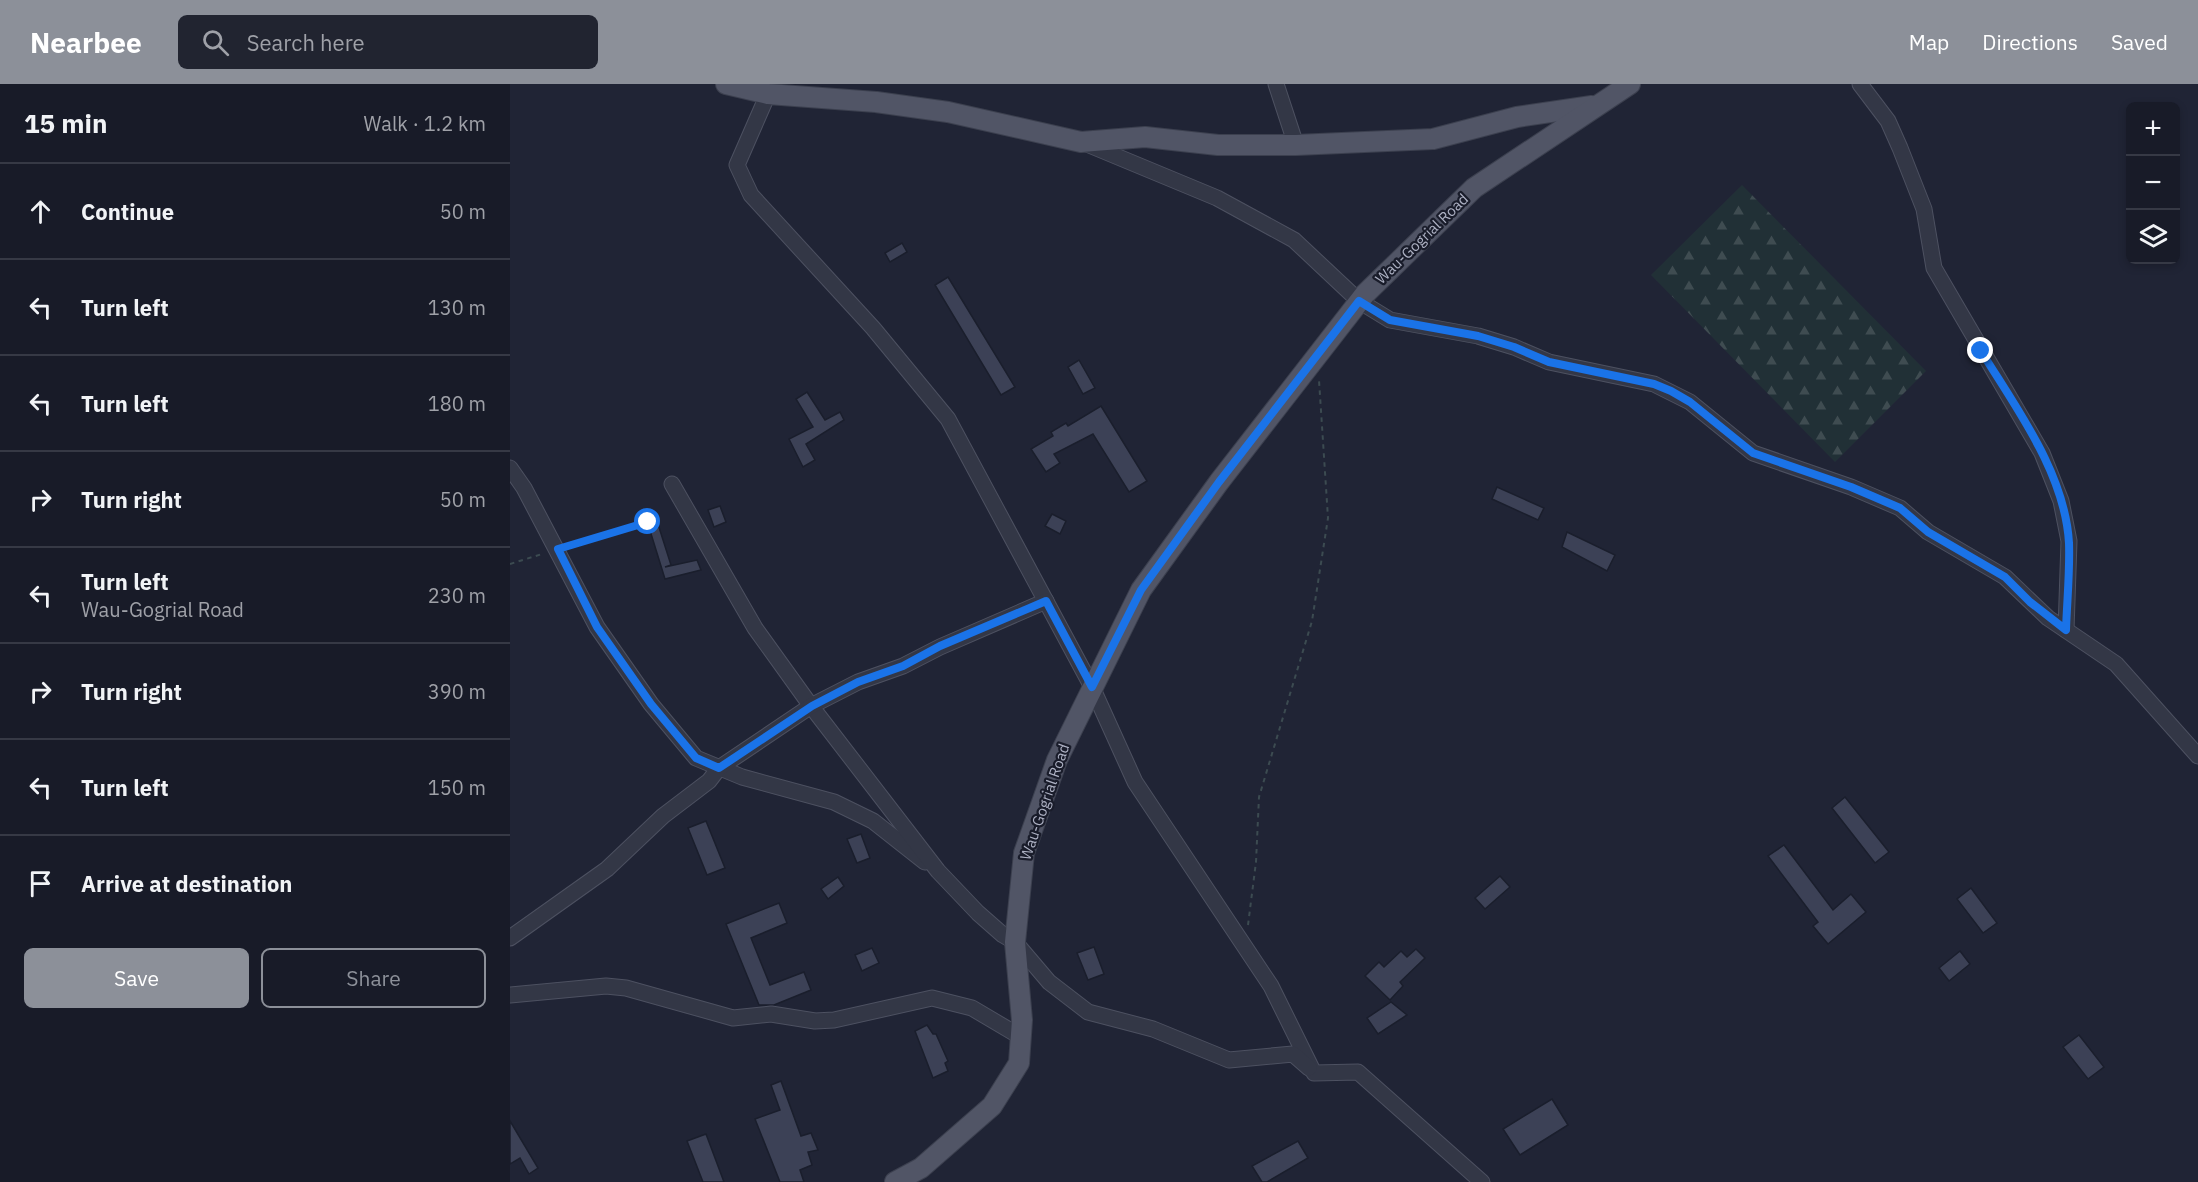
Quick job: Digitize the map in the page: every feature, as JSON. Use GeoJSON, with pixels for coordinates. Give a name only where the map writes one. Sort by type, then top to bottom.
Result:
{"type":"FeatureCollection","features":[{"type":"Feature","properties":{"kind":"main road"},"geometry":{"type":"LineString","coordinates":[[726,84],[768,94],[876,102],[948,112],[1081,142],[1145,137],[1218,146],[1433,139],[1518,117],[1599,105]]}},
{"type":"Feature","properties":{"kind":"main road","name":"Wau-Gogrial Road"},"geometry":{"type":"LineString","coordinates":[[895,1182],[921,1168],[992,1106],[1019,1063],[1022,1020],[1015,942],[1024,853],[1057,760],[1141,590],[1316,354],[1359,301],[1474,188],[1630,84]]}},
{"type":"Feature","properties":{"kind":"street"},"geometry":{"type":"LineString","coordinates":[[1276,84],[1296,145]]}},
{"type":"Feature","properties":{"kind":"street"},"geometry":{"type":"LineString","coordinates":[[1860,84],[1887,121],[1900,148],[1924,209],[1934,268],[2042,453],[2061,501],[2069,542],[2066,630]]}},
{"type":"Feature","properties":{"kind":"street"},"geometry":{"type":"LineString","coordinates":[[768,94],[736,165],[751,195],[873,328],[948,419],[1092,687],[1135,782],[1271,986],[1314,1073]]}},
{"type":"Feature","properties":{"kind":"street"},"geometry":{"type":"LineString","coordinates":[[1081,142],[1217,198],[1294,240],[1359,301],[1390,320],[1478,336],[1514,347],[1549,362],[1654,384],[1690,402],[1753,453],[1851,487],[1900,508],[1928,532],[2005,577],[2036,607],[2128,675],[2198,756]]}},
{"type":"Feature","properties":{"kind":"street"},"geometry":{"type":"LineString","coordinates":[[510,468],[524,488],[558,549],[597,627],[651,704],[696,758],[752,780],[834,802],[873,821],[938,871]]}},
{"type":"Feature","properties":{"kind":"street"},"geometry":{"type":"LineString","coordinates":[[672,484],[755,628],[812,706],[938,871],[978,913],[1003,935],[1015,942],[1049,982],[1088,1012],[1153,1029],[1228,1060],[1293,1054],[1314,1073],[1358,1072],[1482,1182]]}},
{"type":"Feature","properties":{"kind":"street"},"geometry":{"type":"LineString","coordinates":[[510,938],[607,869],[663,816],[709,781],[719,768],[812,706],[858,682],[903,666],[940,646],[1046,601]]}},
{"type":"Feature","properties":{"kind":"street"},"geometry":{"type":"LineString","coordinates":[[510,995],[606,986],[626,988],[733,1018],[771,1014],[815,1021],[834,1020],[932,998],[972,1008],[1021,1037]]}},
{"type":"Feature","properties":{"kind":"path"},"geometry":{"type":"LineString","coordinates":[[1245,949],[1256,862],[1259,797],[1312,621],[1328,518],[1316,354]]}},
{"type":"Feature","properties":{"kind":"path"},"geometry":{"type":"LineString","coordinates":[[510,564],[648,522]]}},
{"type":"Feature","properties":{"kind":"green space"},"geometry":{"type":"Polygon","coordinates":[[[1742,185],[1926,371],[1835,462],[1651,275],[1742,185]]]}},
{"type":"Feature","properties":{"kind":"building"},"geometry":{"type":"Polygon","coordinates":[[[902,243],[907,252],[890,262],[885,253],[902,243]]]}},
{"type":"Feature","properties":{"kind":"building"},"geometry":{"type":"Polygon","coordinates":[[[948,277],[1015,387],[1001,395],[935,285],[948,277]]]}},
{"type":"Feature","properties":{"kind":"building"},"geometry":{"type":"Polygon","coordinates":[[[1079,360],[1095,388],[1083,394],[1068,367],[1079,360]]]}},
{"type":"Feature","properties":{"kind":"building"},"geometry":{"type":"Polygon","coordinates":[[[807,392],[825,420],[840,412],[844,420],[806,444],[815,460],[803,467],[789,439],[813,427],[796,399],[807,392]]]}},
{"type":"Feature","properties":{"kind":"building"},"geometry":{"type":"Polygon","coordinates":[[[1101,406],[1147,481],[1129,492],[1093,434],[1054,454],[1060,463],[1046,472],[1031,449],[1053,436],[1051,432],[1066,423],[1068,426],[1101,406]]]}},
{"type":"Feature","properties":{"kind":"building"},"geometry":{"type":"Polygon","coordinates":[[[1497,487],[1544,508],[1538,520],[1492,499],[1497,487]]]}},
{"type":"Feature","properties":{"kind":"building"},"geometry":{"type":"Polygon","coordinates":[[[720,506],[726,522],[714,527],[708,510],[720,506]]]}},
{"type":"Feature","properties":{"kind":"building"},"geometry":{"type":"Polygon","coordinates":[[[1052,514],[1066,521],[1060,534],[1045,526],[1052,514]]]}},
{"type":"Feature","properties":{"kind":"building"},"geometry":{"type":"Polygon","coordinates":[[[657,521],[671,565],[665,567],[697,560],[701,570],[665,579],[648,524],[657,521]]]}},
{"type":"Feature","properties":{"kind":"building"},"geometry":{"type":"Polygon","coordinates":[[[1567,532],[1615,555],[1607,571],[1562,547],[1567,532]]]}},
{"type":"Feature","properties":{"kind":"building"},"geometry":{"type":"Polygon","coordinates":[[[1845,797],[1889,852],[1875,863],[1832,808],[1845,797]]]}},
{"type":"Feature","properties":{"kind":"building"},"geometry":{"type":"Polygon","coordinates":[[[706,821],[725,868],[707,875],[688,828],[706,821]]]}},
{"type":"Feature","properties":{"kind":"building"},"geometry":{"type":"Polygon","coordinates":[[[861,834],[870,858],[857,863],[847,839],[861,834]]]}},
{"type":"Feature","properties":{"kind":"building"},"geometry":{"type":"Polygon","coordinates":[[[1784,845],[1833,910],[1851,894],[1866,912],[1828,944],[1813,926],[1818,922],[1768,856],[1784,845]]]}},
{"type":"Feature","properties":{"kind":"building"},"geometry":{"type":"Polygon","coordinates":[[[1500,876],[1510,887],[1485,909],[1475,898],[1500,876]]]}},
{"type":"Feature","properties":{"kind":"building"},"geometry":{"type":"Polygon","coordinates":[[[838,877],[844,886],[828,899],[821,889],[838,877]]]}},
{"type":"Feature","properties":{"kind":"building"},"geometry":{"type":"Polygon","coordinates":[[[1971,888],[1997,923],[1983,933],[1957,899],[1971,888]]]}},
{"type":"Feature","properties":{"kind":"building"},"geometry":{"type":"Polygon","coordinates":[[[779,903],[787,923],[751,938],[770,985],[804,972],[811,990],[774,1005],[759,1005],[726,924],[779,903]]]}},
{"type":"Feature","properties":{"kind":"building"},"geometry":{"type":"Polygon","coordinates":[[[1094,947],[1104,974],[1088,980],[1077,953],[1094,947]]]}},
{"type":"Feature","properties":{"kind":"building"},"geometry":{"type":"Polygon","coordinates":[[[872,948],[879,963],[862,971],[855,955],[872,948]]]}},
{"type":"Feature","properties":{"kind":"building"},"geometry":{"type":"Polygon","coordinates":[[[1416,949],[1425,958],[1400,982],[1403,986],[1390,1000],[1365,976],[1379,962],[1384,967],[1401,951],[1407,957],[1416,949]]]}},
{"type":"Feature","properties":{"kind":"building"},"geometry":{"type":"Polygon","coordinates":[[[1960,951],[1970,964],[1949,981],[1939,968],[1960,951]]]}},
{"type":"Feature","properties":{"kind":"building"},"geometry":{"type":"Polygon","coordinates":[[[1391,1002],[1407,1015],[1378,1034],[1367,1018],[1391,1002]]]}},
{"type":"Feature","properties":{"kind":"building"},"geometry":{"type":"Polygon","coordinates":[[[927,1025],[933,1034],[936,1034],[948,1061],[945,1063],[948,1071],[933,1078],[915,1031],[927,1025]]]}},
{"type":"Feature","properties":{"kind":"building"},"geometry":{"type":"Polygon","coordinates":[[[2079,1035],[2104,1067],[2088,1079],[2063,1047],[2079,1035]]]}},
{"type":"Feature","properties":{"kind":"building"},"geometry":{"type":"Polygon","coordinates":[[[781,1081],[801,1136],[811,1133],[818,1150],[808,1152],[812,1165],[800,1170],[804,1182],[780,1182],[755,1119],[780,1110],[771,1085],[781,1081]]]}},
{"type":"Feature","properties":{"kind":"building"},"geometry":{"type":"Polygon","coordinates":[[[1552,1099],[1568,1125],[1520,1155],[1503,1129],[1552,1099]]]}},
{"type":"Feature","properties":{"kind":"building"},"geometry":{"type":"Polygon","coordinates":[[[510,1121],[538,1168],[529,1174],[520,1158],[510,1164],[510,1121]]]}},
{"type":"Feature","properties":{"kind":"building"},"geometry":{"type":"Polygon","coordinates":[[[706,1134],[724,1182],[703,1182],[687,1141],[706,1134]]]}},
{"type":"Feature","properties":{"kind":"building"},"geometry":{"type":"Polygon","coordinates":[[[1298,1141],[1308,1158],[1267,1182],[1262,1182],[1252,1166],[1298,1141]]]}},
{"type":"Feature","properties":{"kind":"route"},"geometry":{"type":"LineString","coordinates":[[648,522],[558,549],[597,627],[651,704],[696,758],[719,768],[812,706],[858,682],[903,666],[940,646],[1046,601],[1092,687],[1141,590],[1219,482],[1359,301],[1390,320],[1478,336],[1514,347],[1549,362],[1654,384],[1671,391],[1690,402],[1753,453],[1851,487],[1900,508],[1928,532],[2005,577],[2048,618],[2066,630],[2069,542],[2061,501],[2042,453],[1981,351]]}}]}
